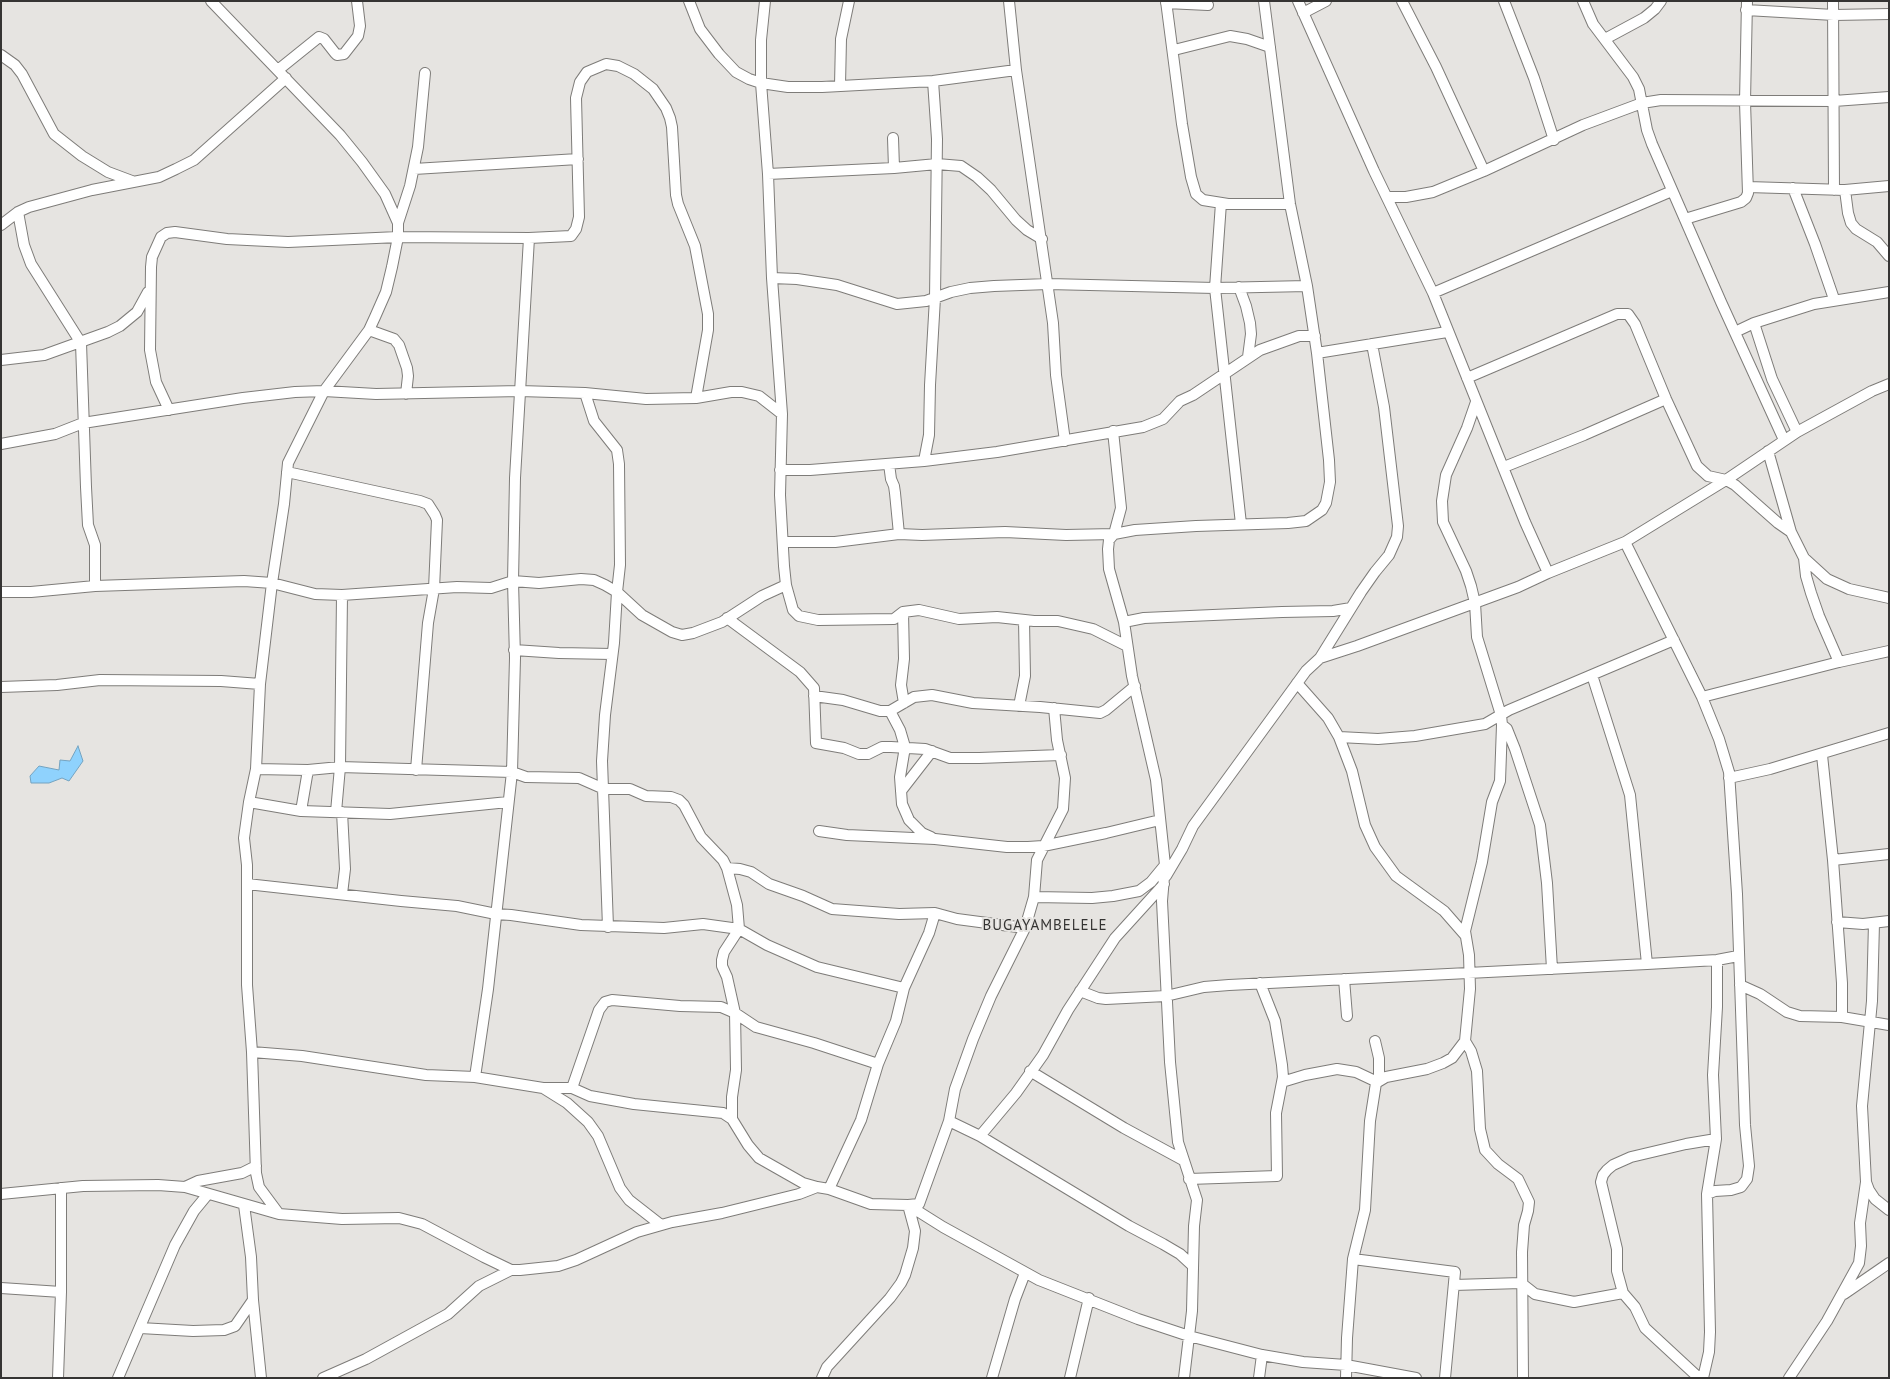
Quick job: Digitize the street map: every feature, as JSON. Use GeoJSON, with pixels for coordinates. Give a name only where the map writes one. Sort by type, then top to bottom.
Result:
{"type":"FeatureCollection","features":[{"type":"Feature","properties":{"kind":"street"},"geometry":{"type":"LineString","coordinates":[[211,1],[340,135],[385,194],[398,223]]}},
{"type":"Feature","properties":{"kind":"street"},"geometry":{"type":"LineString","coordinates":[[278,70],[319,37],[324,39],[335,53],[338,55],[344,54],[358,36],[360,26],[356,1]]}},
{"type":"Feature","properties":{"kind":"street"},"geometry":{"type":"LineString","coordinates":[[688,1],[700,29],[719,54],[736,72],[761,83],[788,87],[933,81],[1016,70]]}},
{"type":"Feature","properties":{"kind":"street"},"geometry":{"type":"LineString","coordinates":[[765,1],[761,40],[761,83],[768,174],[772,278],[782,414],[780,470],[783,542],[786,585],[793,610],[803,618],[818,620],[894,619],[903,612],[919,610],[959,619],[997,617],[1024,620],[1058,621],[1079,624],[1093,629],[1127,646]]}},
{"type":"Feature","properties":{"kind":"street"},"geometry":{"type":"LineString","coordinates":[[840,85],[841,39],[849,1]]}},
{"type":"Feature","properties":{"kind":"street"},"geometry":{"type":"LineString","coordinates":[[1009,1],[1016,70],[1048,284],[1056,375],[1065,441]]}},
{"type":"Feature","properties":{"kind":"street"},"geometry":{"type":"LineString","coordinates":[[783,542],[835,542],[899,534],[922,535],[1005,532],[1066,535],[1114,534],[1135,530],[1306,521],[1322,510],[1326,503],[1330,482],[1329,460],[1317,353],[1307,286],[1290,204],[1264,1]]}},
{"type":"Feature","properties":{"kind":"street"},"geometry":{"type":"LineString","coordinates":[[1298,1],[1387,197],[1433,293],[1447,332],[1504,467],[1525,522],[1548,573]]}},
{"type":"Feature","properties":{"kind":"street"},"geometry":{"type":"LineString","coordinates":[[1303,13],[1326,1]]}},
{"type":"Feature","properties":{"kind":"street"},"geometry":{"type":"LineString","coordinates":[[1402,1],[1436,67],[1484,171]]}},
{"type":"Feature","properties":{"kind":"street"},"geometry":{"type":"LineString","coordinates":[[1504,1],[1534,78],[1554,140]]}},
{"type":"Feature","properties":{"kind":"street"},"geometry":{"type":"LineString","coordinates":[[1583,1],[1593,24],[1633,77],[1642,102],[1647,130],[1672,191],[1784,440]]}},
{"type":"Feature","properties":{"kind":"street"},"geometry":{"type":"LineString","coordinates":[[1605,39],[1644,18],[1655,9],[1660,1]]}},
{"type":"Feature","properties":{"kind":"street"},"geometry":{"type":"LineString","coordinates":[[1833,1],[1834,190]]}},
{"type":"Feature","properties":{"kind":"street"},"geometry":{"type":"LineString","coordinates":[[1208,5],[1166,2],[1174,50],[1182,124],[1195,191],[1203,200],[1221,203],[1290,204]]}},
{"type":"Feature","properties":{"kind":"street"},"geometry":{"type":"LineString","coordinates":[[1685,219],[1741,202],[1746,198],[1748,187],[1745,102],[1747,5],[1834,15],[1889,14]]}},
{"type":"Feature","properties":{"kind":"street"},"geometry":{"type":"LineString","coordinates":[[1174,50],[1230,36],[1247,39],[1270,47]]}},
{"type":"Feature","properties":{"kind":"street"},"geometry":{"type":"LineString","coordinates":[[1,55],[15,65],[22,74],[54,134],[82,156],[108,172],[132,182]]}},
{"type":"Feature","properties":{"kind":"street"},"geometry":{"type":"LineString","coordinates":[[169,410],[159,391],[154,374],[150,350],[150,288],[152,257],[161,236],[167,233],[175,232],[227,239],[288,242],[398,236],[529,238],[571,236],[576,229],[578,217],[576,98],[580,82],[587,72],[606,64],[618,66],[634,74],[653,89],[666,108],[670,118],[672,127],[676,195],[678,204],[695,246],[708,314],[708,330],[696,398]]}},
{"type":"Feature","properties":{"kind":"street"},"geometry":{"type":"LineString","coordinates":[[279,1214],[259,1187],[256,1166],[252,1052],[247,985],[247,884],[244,838],[249,802],[256,769],[260,684],[272,583],[284,504],[287,472],[291,454],[324,391],[369,330],[386,292],[398,236],[398,223],[414,169],[421,122],[425,73]]}},
{"type":"Feature","properties":{"kind":"street"},"geometry":{"type":"LineString","coordinates":[[1,225],[18,212],[92,190],[159,177],[194,160],[286,78]]}},
{"type":"Feature","properties":{"kind":"street"},"geometry":{"type":"LineString","coordinates":[[924,461],[929,435],[935,298],[937,164],[936,117],[933,81]]}},
{"type":"Feature","properties":{"kind":"street"},"geometry":{"type":"LineString","coordinates":[[1387,197],[1406,197],[1432,192],[1554,140],[1590,122],[1642,102],[1668,100],[1745,102],[1834,101],[1889,97]]}},
{"type":"Feature","properties":{"kind":"street"},"geometry":{"type":"LineString","coordinates":[[893,138],[894,168]]}},
{"type":"Feature","properties":{"kind":"street"},"geometry":{"type":"LineString","coordinates":[[414,169],[578,159]]}},
{"type":"Feature","properties":{"kind":"street"},"geometry":{"type":"LineString","coordinates":[[768,174],[894,168],[937,164],[961,166],[967,169],[991,190],[1016,220],[1027,230],[1042,239]]}},
{"type":"Feature","properties":{"kind":"street"},"geometry":{"type":"LineString","coordinates":[[1748,187],[1846,190],[1889,186]]}},
{"type":"Feature","properties":{"kind":"street"},"geometry":{"type":"LineString","coordinates":[[1793,188],[1815,244],[1834,299]]}},
{"type":"Feature","properties":{"kind":"street"},"geometry":{"type":"LineString","coordinates":[[1846,190],[1848,213],[1851,223],[1856,229],[1877,242],[1889,256]]}},
{"type":"Feature","properties":{"kind":"street"},"geometry":{"type":"LineString","coordinates":[[1433,293],[1672,191]]}},
{"type":"Feature","properties":{"kind":"street"},"geometry":{"type":"LineString","coordinates":[[1221,203],[1215,288],[1241,524]]}},
{"type":"Feature","properties":{"kind":"street"},"geometry":{"type":"LineString","coordinates":[[18,212],[24,245],[31,264],[81,343],[88,524],[95,550],[95,586]]}},
{"type":"Feature","properties":{"kind":"street"},"geometry":{"type":"LineString","coordinates":[[475,1077],[488,987],[512,772],[514,650],[512,581],[515,478],[529,238]]}},
{"type":"Feature","properties":{"kind":"street"},"geometry":{"type":"LineString","coordinates":[[772,278],[797,279],[838,285],[897,304],[912,304],[970,288],[1048,284],[1215,288],[1307,286]]}},
{"type":"Feature","properties":{"kind":"street"},"geometry":{"type":"LineString","coordinates":[[1239,287],[1250,323],[1250,347],[1248,357]]}},
{"type":"Feature","properties":{"kind":"street"},"geometry":{"type":"LineString","coordinates":[[1,360],[44,356],[81,343],[120,326],[133,316],[140,307],[150,288]]}},
{"type":"Feature","properties":{"kind":"street"},"geometry":{"type":"LineString","coordinates":[[1735,332],[1754,323],[1814,304],[1834,299],[1889,291]]}},
{"type":"Feature","properties":{"kind":"street"},"geometry":{"type":"LineString","coordinates":[[1467,378],[1510,361],[1617,314],[1628,314],[1634,324],[1697,466],[1708,476],[1726,480],[1735,485],[1778,524],[1791,532]]}},
{"type":"Feature","properties":{"kind":"street"},"geometry":{"type":"LineString","coordinates":[[1754,323],[1772,379],[1797,432]]}},
{"type":"Feature","properties":{"kind":"street"},"geometry":{"type":"LineString","coordinates":[[369,330],[394,339],[399,345],[407,368],[408,376],[406,394]]}},
{"type":"Feature","properties":{"kind":"street"},"geometry":{"type":"LineString","coordinates":[[1317,353],[1447,332]]}},
{"type":"Feature","properties":{"kind":"street"},"geometry":{"type":"LineString","coordinates":[[780,470],[810,470],[924,461],[997,452],[1143,427],[1158,422],[1169,414],[1180,401],[1224,374],[1248,357],[1286,339],[1299,336],[1315,336]]}},
{"type":"Feature","properties":{"kind":"street"},"geometry":{"type":"LineString","coordinates":[[980,1136],[1016,1093],[1030,1071],[1043,1055],[1080,991],[1115,938],[1165,881],[1193,826],[1297,682],[1320,658],[1375,572],[1389,556],[1397,537],[1398,526],[1384,407],[1372,344]]}},
{"type":"Feature","properties":{"kind":"street"},"geometry":{"type":"LineString","coordinates":[[1320,658],[1518,587],[1548,573],[1625,542],[1726,480],[1797,432],[1872,391],[1889,384]]}},
{"type":"Feature","properties":{"kind":"street"},"geometry":{"type":"LineString","coordinates":[[1,444],[55,434],[83,423],[271,394],[324,391],[406,394],[520,391],[585,393],[646,399],[696,398],[731,392],[759,396],[782,414]]}},
{"type":"Feature","properties":{"kind":"street"},"geometry":{"type":"LineString","coordinates":[[585,393],[594,421],[616,447],[618,454],[620,565],[602,761],[608,927]]}},
{"type":"Feature","properties":{"kind":"street"},"geometry":{"type":"LineString","coordinates":[[1504,467],[1584,435],[1666,399]]}},
{"type":"Feature","properties":{"kind":"street"},"geometry":{"type":"LineString","coordinates":[[1377,1082],[1386,1077],[1443,1063],[1452,1058],[1465,1041],[1470,972],[1469,955],[1465,935],[1482,862],[1490,813],[1500,781],[1501,720],[1477,637],[1475,603],[1466,571],[1443,522],[1442,501],[1446,475],[1467,428],[1476,402]]}},
{"type":"Feature","properties":{"kind":"street"},"geometry":{"type":"LineString","coordinates":[[1113,431],[1121,508],[1114,534],[1109,540],[1109,569],[1124,622],[1135,686],[1156,780],[1165,865],[1165,881],[1162,901],[1170,1062],[1176,1129],[1183,1160],[1196,1200],[1192,1311],[1184,1378]]}},
{"type":"Feature","properties":{"kind":"street"},"geometry":{"type":"LineString","coordinates":[[1768,451],[1791,532],[1804,558],[1806,576],[1813,599],[1839,662]]}},
{"type":"Feature","properties":{"kind":"street"},"geometry":{"type":"LineString","coordinates":[[888,464],[894,486],[899,534]]}},
{"type":"Feature","properties":{"kind":"street"},"geometry":{"type":"LineString","coordinates":[[287,472],[356,486],[428,504],[437,520],[434,589],[428,623],[416,770]]}},
{"type":"Feature","properties":{"kind":"street"},"geometry":{"type":"LineString","coordinates":[[1625,542],[1702,697],[1719,739],[1729,778],[1737,894],[1738,956],[1748,1174],[1745,1183],[1736,1189],[1715,1191],[1707,1194]]}},
{"type":"Feature","properties":{"kind":"street"},"geometry":{"type":"LineString","coordinates":[[1804,558],[1827,579],[1849,589],[1889,598]]}},
{"type":"Feature","properties":{"kind":"street"},"geometry":{"type":"LineString","coordinates":[[1,592],[31,592],[95,586],[236,581],[272,583],[315,594],[342,595],[457,587],[491,588],[512,581],[539,583],[581,579],[594,580],[617,592],[642,615],[672,632],[682,635],[706,628],[727,618],[762,596],[786,585]]}},
{"type":"Feature","properties":{"kind":"street"},"geometry":{"type":"LineString","coordinates":[[342,595],[339,812],[345,856],[342,894]]}},
{"type":"Feature","properties":{"kind":"street"},"geometry":{"type":"LineString","coordinates":[[1124,622],[1144,618],[1333,611],[1351,608]]}},
{"type":"Feature","properties":{"kind":"street"},"geometry":{"type":"LineString","coordinates":[[903,612],[904,659],[901,685],[904,703]]}},
{"type":"Feature","properties":{"kind":"street"},"geometry":{"type":"LineString","coordinates":[[727,618],[800,672],[814,688],[816,743],[844,748],[859,754],[868,754],[882,747],[905,747],[932,751],[950,758],[1061,754]]}},
{"type":"Feature","properties":{"kind":"street"},"geometry":{"type":"LineString","coordinates":[[1019,706],[1025,676],[1024,620]]}},
{"type":"Feature","properties":{"kind":"street"},"geometry":{"type":"LineString","coordinates":[[1339,737],[1378,739],[1422,735],[1501,720],[1509,710],[1674,640]]}},
{"type":"Feature","properties":{"kind":"street"},"geometry":{"type":"LineString","coordinates":[[514,650],[612,654]]}},
{"type":"Feature","properties":{"kind":"street"},"geometry":{"type":"LineString","coordinates":[[1702,697],[1839,662],[1889,651]]}},
{"type":"Feature","properties":{"kind":"street"},"geometry":{"type":"LineString","coordinates":[[1592,675],[1630,795],[1647,964]]}},
{"type":"Feature","properties":{"kind":"street"},"geometry":{"type":"LineString","coordinates":[[1,687],[57,685],[100,680],[221,681],[260,684]]}},
{"type":"Feature","properties":{"kind":"street"},"geometry":{"type":"LineString","coordinates":[[1297,682],[1328,718],[1339,737],[1352,771],[1365,825],[1375,847],[1396,876],[1444,911],[1465,935]]}},
{"type":"Feature","properties":{"kind":"street"},"geometry":{"type":"LineString","coordinates":[[814,696],[843,700],[880,711],[890,711],[914,697],[932,695],[972,703],[1054,708],[1100,713],[1106,710],[1135,686]]}},
{"type":"Feature","properties":{"kind":"street"},"geometry":{"type":"LineString","coordinates":[[252,1052],[302,1056],[426,1075],[475,1077],[542,1088],[572,1088],[590,1096],[665,1108],[719,1112],[726,1114],[732,1119],[748,1145],[759,1158],[803,1183],[828,1189],[871,1204],[919,1204],[949,1121],[955,1089],[979,1024],[991,996],[1025,928],[1034,897],[1037,860],[1063,809],[1065,778],[1061,754],[1056,740],[1054,708]]}},
{"type":"Feature","properties":{"kind":"street"},"geometry":{"type":"LineString","coordinates":[[890,711],[900,730],[905,747],[900,777],[902,804],[909,820],[922,834],[935,839]]}},
{"type":"Feature","properties":{"kind":"street"},"geometry":{"type":"LineString","coordinates":[[1501,720],[1507,729],[1515,749],[1540,825],[1547,883],[1552,969]]}},
{"type":"Feature","properties":{"kind":"street"},"geometry":{"type":"LineString","coordinates":[[1729,778],[1822,755],[1865,739],[1889,733]]}},
{"type":"Feature","properties":{"kind":"street"},"geometry":{"type":"LineString","coordinates":[[901,791],[932,751]]}},
{"type":"Feature","properties":{"kind":"street"},"geometry":{"type":"LineString","coordinates":[[1822,755],[1833,860],[1842,983],[1842,1018]]}},
{"type":"Feature","properties":{"kind":"street"},"geometry":{"type":"LineString","coordinates":[[256,769],[308,770],[340,767],[512,772],[526,777],[579,778],[604,789],[630,789],[646,796],[671,797],[679,800],[684,805],[701,838],[723,860],[727,868],[736,906],[739,929],[724,952],[722,960],[722,966],[727,977],[735,1013],[736,1070],[732,1097],[732,1119]]}},
{"type":"Feature","properties":{"kind":"street"},"geometry":{"type":"LineString","coordinates":[[301,811],[308,770]]}},
{"type":"Feature","properties":{"kind":"street"},"geometry":{"type":"LineString","coordinates":[[249,802],[301,811],[405,814],[508,802]]}},
{"type":"Feature","properties":{"kind":"street"},"geometry":{"type":"LineString","coordinates":[[819,831],[847,835],[935,839],[1007,847],[1043,846],[1160,820]]}},
{"type":"Feature","properties":{"kind":"street"},"geometry":{"type":"LineString","coordinates":[[1833,860],[1889,854]]}},
{"type":"Feature","properties":{"kind":"street"},"geometry":{"type":"LineString","coordinates":[[1034,897],[1092,898],[1139,891],[1151,882],[1165,865]]}},
{"type":"Feature","properties":{"kind":"street"},"geometry":{"type":"LineString","coordinates":[[727,868],[751,872],[769,884],[803,896],[832,909],[899,914],[935,913],[957,919],[1025,928]]}},
{"type":"Feature","properties":{"kind":"street"},"geometry":{"type":"LineString","coordinates":[[247,884],[457,906],[496,914],[608,927],[664,928],[703,924],[739,929],[767,945],[817,967],[904,988]]}},
{"type":"Feature","properties":{"kind":"street"},"geometry":{"type":"LineString","coordinates":[[828,1189],[861,1120],[878,1064],[896,1021],[904,988],[935,913]]}},
{"type":"Feature","properties":{"kind":"street"},"geometry":{"type":"LineString","coordinates":[[1837,922],[1874,923],[1889,921]]}},
{"type":"Feature","properties":{"kind":"street"},"geometry":{"type":"LineString","coordinates":[[1790,1378],[1841,1296],[1859,1263],[1861,1246],[1860,1223],[1866,1182],[1862,1106],[1874,958],[1874,923]]}},
{"type":"Feature","properties":{"kind":"street"},"geometry":{"type":"LineString","coordinates":[[1080,991],[1098,998],[1106,999],[1166,996],[1204,987],[1260,983],[1647,964],[1717,960],[1738,956]]}},
{"type":"Feature","properties":{"kind":"street"},"geometry":{"type":"LineString","coordinates":[[1703,1378],[1709,1352],[1710,1332],[1707,1194],[1716,1139],[1714,1075],[1717,960]]}},
{"type":"Feature","properties":{"kind":"street"},"geometry":{"type":"LineString","coordinates":[[1344,979],[1347,1016]]}},
{"type":"Feature","properties":{"kind":"street"},"geometry":{"type":"LineString","coordinates":[[1189,1179],[1277,1176],[1276,1113],[1282,1082],[1282,1065],[1275,1021],[1260,983]]}},
{"type":"Feature","properties":{"kind":"street"},"geometry":{"type":"LineString","coordinates":[[1740,985],[1760,994],[1788,1012],[1800,1016],[1842,1018],[1889,1025]]}},
{"type":"Feature","properties":{"kind":"street"},"geometry":{"type":"LineString","coordinates":[[572,1088],[599,1010],[605,1002],[619,1000],[680,1006],[721,1008],[735,1013],[753,1026],[814,1043],[878,1064]]}},
{"type":"Feature","properties":{"kind":"street"},"geometry":{"type":"LineString","coordinates":[[1346,1378],[1353,1259],[1365,1210],[1370,1122],[1377,1082],[1379,1058],[1375,1041]]}},
{"type":"Feature","properties":{"kind":"street"},"geometry":{"type":"LineString","coordinates":[[1465,1041],[1471,1051],[1476,1071],[1480,1129],[1484,1145],[1489,1155],[1518,1179],[1529,1202],[1522,1236],[1521,1283],[1523,1378]]}},
{"type":"Feature","properties":{"kind":"street"},"geometry":{"type":"LineString","coordinates":[[1282,1082],[1337,1068],[1356,1072],[1377,1082]]}},
{"type":"Feature","properties":{"kind":"street"},"geometry":{"type":"LineString","coordinates":[[1030,1071],[1124,1128],[1183,1160]]}},
{"type":"Feature","properties":{"kind":"street"},"geometry":{"type":"LineString","coordinates":[[542,1088],[567,1103],[588,1122],[598,1136],[620,1188],[629,1200],[661,1225]]}},
{"type":"Feature","properties":{"kind":"street"},"geometry":{"type":"LineString","coordinates":[[949,1121],[980,1136],[1129,1226],[1180,1254],[1193,1266]]}},
{"type":"Feature","properties":{"kind":"street"},"geometry":{"type":"LineString","coordinates":[[1699,1378],[1645,1328],[1635,1307],[1623,1293],[1618,1271],[1617,1250],[1601,1182],[1603,1175],[1614,1165],[1631,1157],[1686,1144],[1716,1139]]}},
{"type":"Feature","properties":{"kind":"street"},"geometry":{"type":"LineString","coordinates":[[185,1187],[198,1181],[242,1173],[256,1166]]}},
{"type":"Feature","properties":{"kind":"street"},"geometry":{"type":"LineString","coordinates":[[1866,1182],[1875,1199],[1889,1210]]}},
{"type":"Feature","properties":{"kind":"street"},"geometry":{"type":"LineString","coordinates":[[1,1194],[62,1188],[158,1185],[185,1187],[279,1214],[342,1219],[399,1218],[422,1224],[511,1270]]}},
{"type":"Feature","properties":{"kind":"street"},"geometry":{"type":"LineString","coordinates":[[323,1378],[366,1359],[448,1314],[479,1286],[511,1270],[544,1269],[558,1266],[576,1260],[637,1232],[661,1225],[799,1194],[817,1186]]}},
{"type":"Feature","properties":{"kind":"street"},"geometry":{"type":"LineString","coordinates":[[58,1378],[62,1188]]}},
{"type":"Feature","properties":{"kind":"street"},"geometry":{"type":"LineString","coordinates":[[118,1378],[175,1245],[194,1211],[208,1194]]}},
{"type":"Feature","properties":{"kind":"street"},"geometry":{"type":"LineString","coordinates":[[244,1205],[251,1257],[253,1300],[261,1378]]}},
{"type":"Feature","properties":{"kind":"street"},"geometry":{"type":"LineString","coordinates":[[908,1205],[1025,1273],[1070,1293],[1089,1298],[1138,1319],[1189,1336],[1262,1355],[1303,1362],[1346,1365],[1416,1378]]}},
{"type":"Feature","properties":{"kind":"street"},"geometry":{"type":"LineString","coordinates":[[822,1377],[834,1360],[886,1302],[903,1280],[913,1248],[915,1231],[908,1205]]}},
{"type":"Feature","properties":{"kind":"street"},"geometry":{"type":"LineString","coordinates":[[1353,1259],[1455,1272],[1445,1378]]}},
{"type":"Feature","properties":{"kind":"street"},"geometry":{"type":"LineString","coordinates":[[1841,1296],[1889,1263]]}},
{"type":"Feature","properties":{"kind":"street"},"geometry":{"type":"LineString","coordinates":[[992,1378],[1015,1299],[1025,1273]]}},
{"type":"Feature","properties":{"kind":"street"},"geometry":{"type":"LineString","coordinates":[[1454,1284],[1521,1283],[1535,1294],[1574,1302],[1623,1293]]}},
{"type":"Feature","properties":{"kind":"street"},"geometry":{"type":"LineString","coordinates":[[1,1288],[61,1292]]}},
{"type":"Feature","properties":{"kind":"street"},"geometry":{"type":"LineString","coordinates":[[1070,1378],[1089,1298]]}},
{"type":"Feature","properties":{"kind":"street"},"geometry":{"type":"LineString","coordinates":[[140,1328],[194,1331],[224,1330],[235,1326],[253,1300]]}},
{"type":"Feature","properties":{"kind":"street"},"geometry":{"type":"LineString","coordinates":[[1259,1378],[1262,1355]]}},
{"type":"Feature","properties":{"kind":"water"},"geometry":{"type":"Polygon","coordinates":[[[78,746],[83,761],[69,781],[62,778],[49,783],[31,783],[30,776],[39,766],[59,770],[60,760],[70,761],[78,746]]]}},
{"type":"Feature","properties":{"kind":"district","name":"BUGAYAMBELELE"},"geometry":{"type":"Point","coordinates":[1045,926]}}]}
